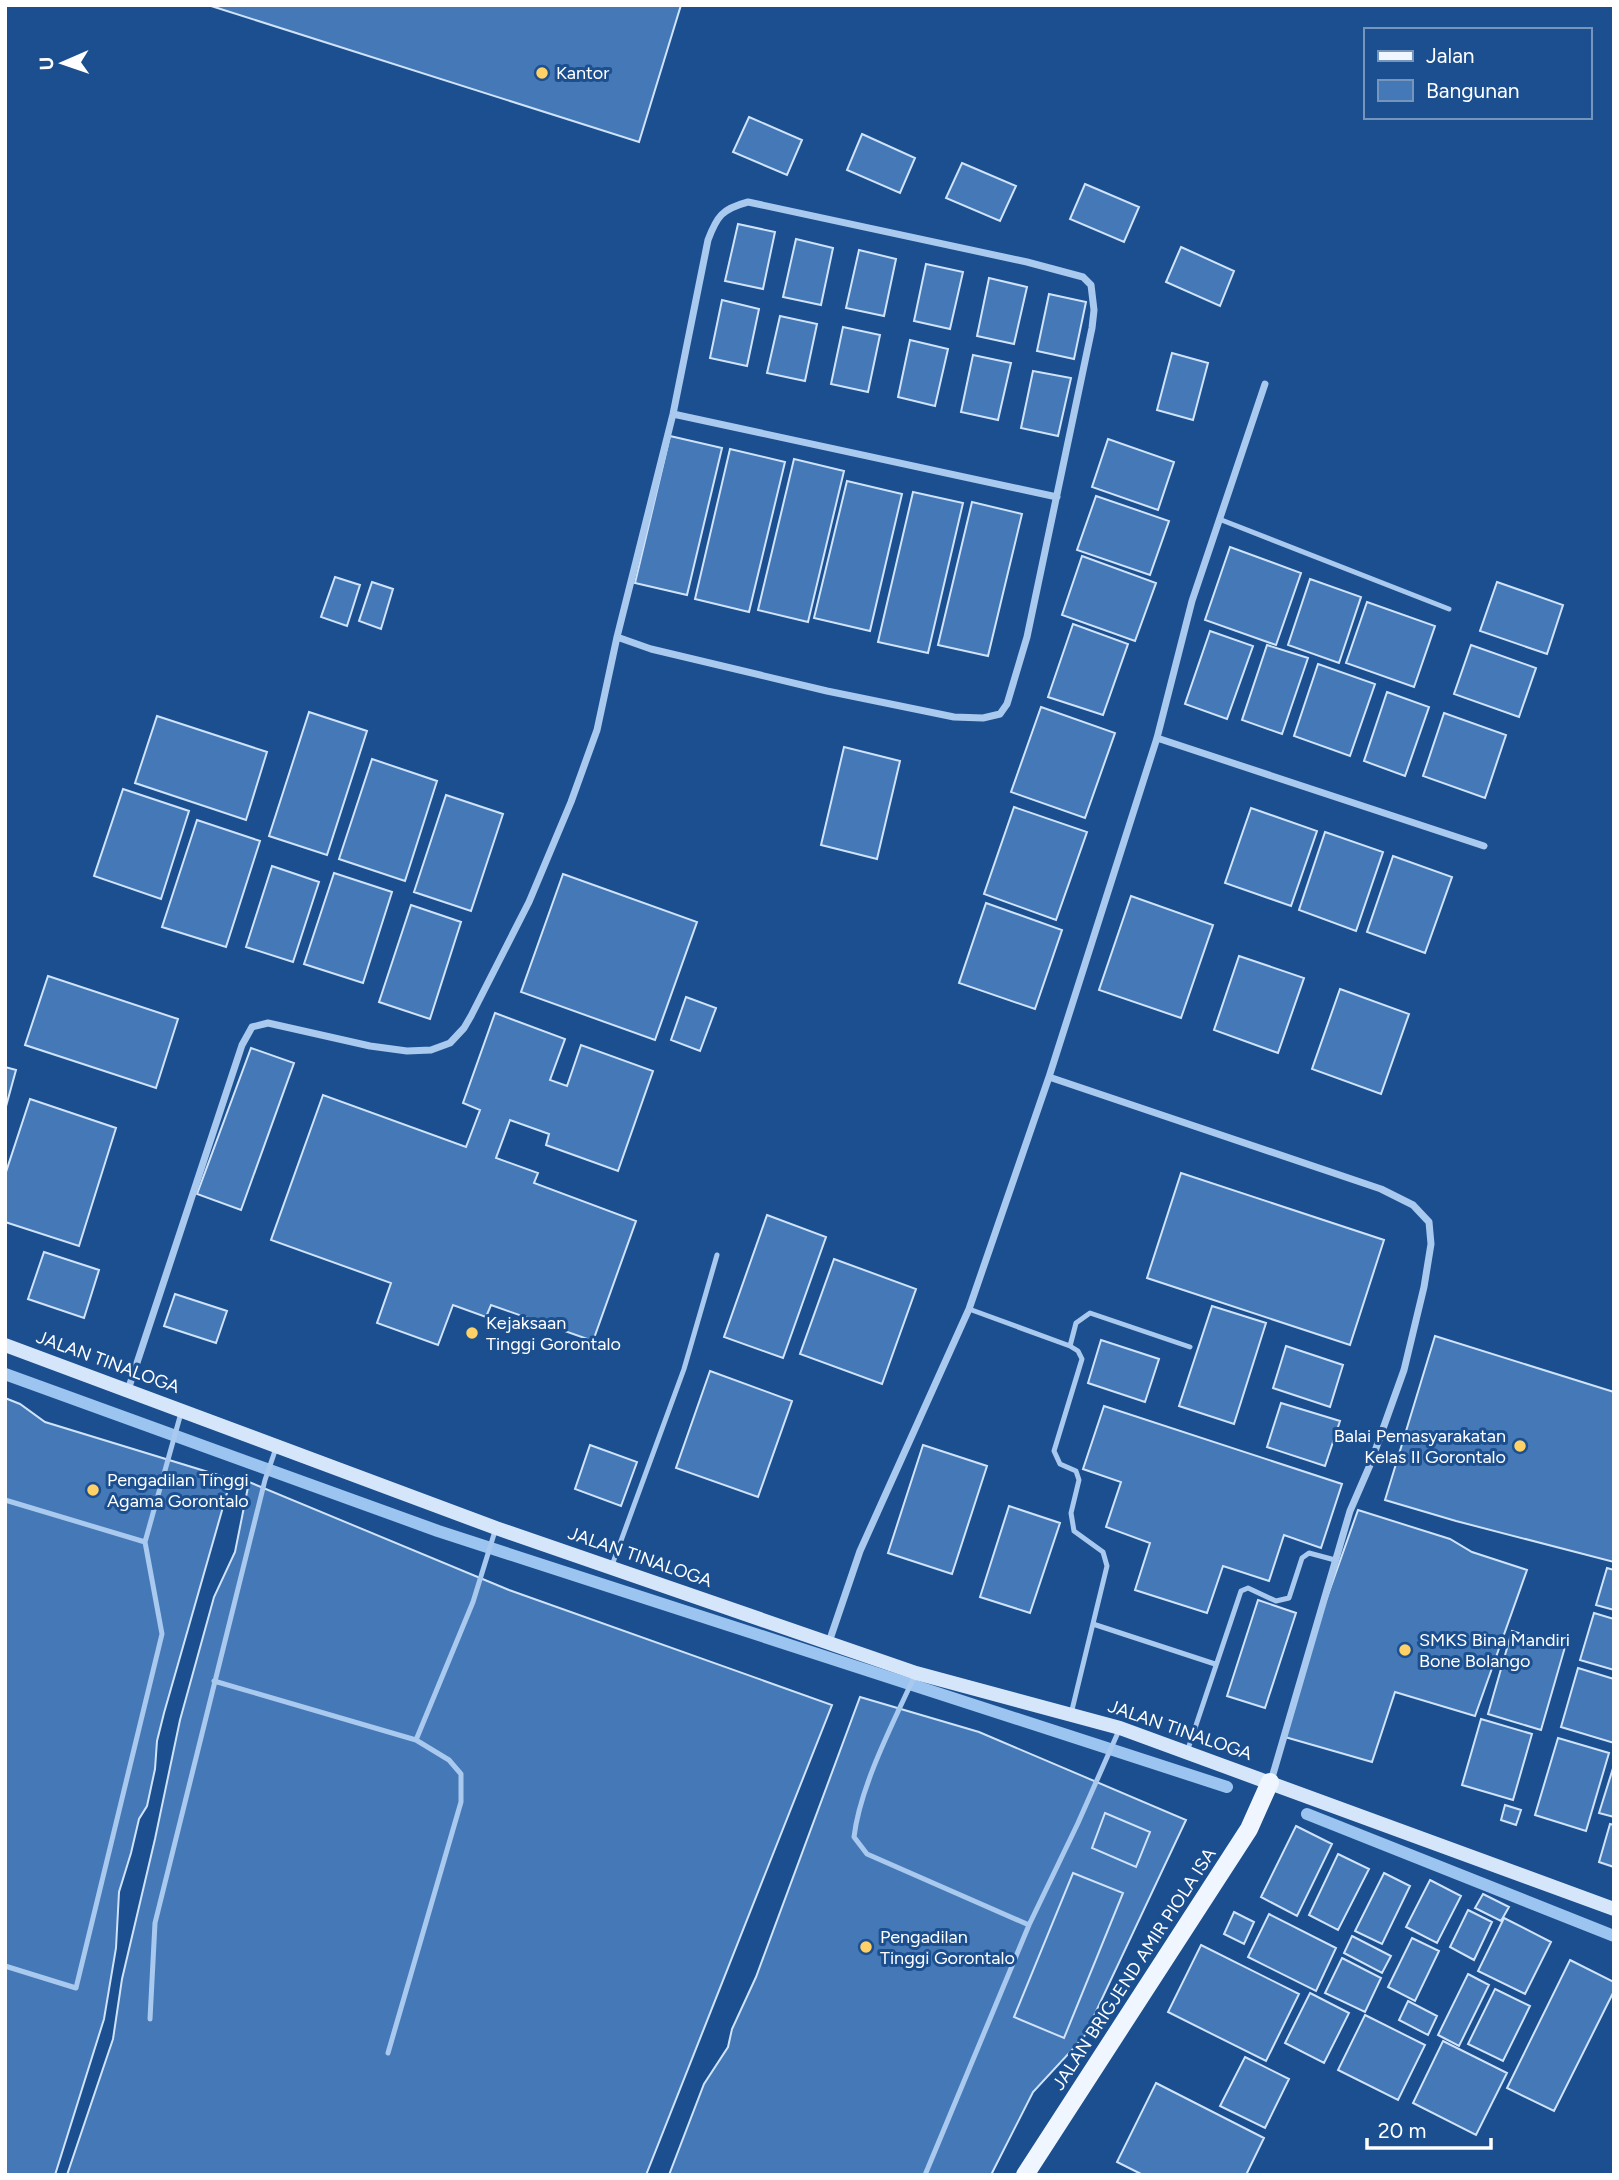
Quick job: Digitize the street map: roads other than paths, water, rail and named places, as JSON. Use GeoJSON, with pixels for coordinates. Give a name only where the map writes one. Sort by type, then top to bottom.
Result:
{"type":"FeatureCollection","features":[{"type":"Feature","properties":{"kind":"main road","name":"JALAN BRIGJEND AMIR PIOLA ISA"},"geometry":{"type":"LineString","coordinates":[[1025,2175],[1249,1829],[1270,1782]]}},
{"type":"Feature","properties":{"kind":"street"},"geometry":{"type":"LineString","coordinates":[[128,1390],[242,1045],[252,1027],[268,1023],[284,1025],[407,1051],[431,1050],[450,1043],[471,1016],[530,902],[597,730],[617,638],[673,414],[708,240],[715,221],[734,205],[748,202],[761,204],[1027,262],[1087,280],[1091,285],[1094,298],[1092,328],[1057,497],[1027,637],[1010,696],[1000,714],[991,717],[954,716],[827,691],[651,649],[617,638]]}},
{"type":"Feature","properties":{"kind":"street"},"geometry":{"type":"LineString","coordinates":[[829,1643],[860,1551],[969,1309],[1049,1077],[1157,738],[1192,601],[1265,384]]}},
{"type":"Feature","properties":{"kind":"street"},"geometry":{"type":"LineString","coordinates":[[673,414],[1057,497]]}},
{"type":"Feature","properties":{"kind":"street"},"geometry":{"type":"LineString","coordinates":[[1157,738],[1484,846]]}},
{"type":"Feature","properties":{"kind":"street"},"geometry":{"type":"LineString","coordinates":[[1049,1077],[1381,1189],[1413,1205],[1429,1222],[1430,1254],[1404,1370],[1370,1465],[1350,1511],[1270,1782]]}},
{"type":"Feature","properties":{"kind":"street","name":"JALAN TINALOGA"},"geometry":{"type":"LineString","coordinates":[[5,1345],[182,1410],[275,1451],[916,1673],[1120,1728],[1614,1909]]}},
{"type":"Feature","properties":{"kind":"lane"},"geometry":{"type":"LineString","coordinates":[[1219,519],[1449,609]]}},
{"type":"Feature","properties":{"kind":"lane"},"geometry":{"type":"LineString","coordinates":[[611,1568],[684,1370],[717,1255]]}},
{"type":"Feature","properties":{"kind":"lane"},"geometry":{"type":"LineString","coordinates":[[969,1309],[1070,1346],[1078,1351],[1082,1359],[1054,1451],[1060,1464],[1076,1471],[1079,1480],[1071,1513],[1074,1531],[1103,1552],[1107,1566],[1071,1714]]}},
{"type":"Feature","properties":{"kind":"lane"},"geometry":{"type":"LineString","coordinates":[[1070,1346],[1076,1323],[1090,1313],[1190,1347]]}},
{"type":"Feature","properties":{"kind":"lane"},"geometry":{"type":"LineString","coordinates":[[5,1966],[76,1988],[162,1634],[145,1542],[182,1410]]}},
{"type":"Feature","properties":{"kind":"lane"},"geometry":{"type":"LineString","coordinates":[[150,2019],[155,1923],[265,1480],[275,1451]]}},
{"type":"Feature","properties":{"kind":"lane"},"geometry":{"type":"LineString","coordinates":[[5,1500],[145,1542]]}},
{"type":"Feature","properties":{"kind":"lane"},"geometry":{"type":"LineString","coordinates":[[416,1740],[473,1602],[496,1528]]}},
{"type":"Feature","properties":{"kind":"lane"},"geometry":{"type":"LineString","coordinates":[[1187,1752],[1241,1591],[1248,1588],[1276,1601],[1289,1598],[1302,1558],[1308,1553],[1335,1560]]}},
{"type":"Feature","properties":{"kind":"lane"},"geometry":{"type":"LineString","coordinates":[[1093,1624],[1215,1664]]}},
{"type":"Feature","properties":{"kind":"lane"},"geometry":{"type":"LineString","coordinates":[[916,1673],[856,1816],[853,1837],[866,1854],[1029,1925]]}},
{"type":"Feature","properties":{"kind":"lane"},"geometry":{"type":"LineString","coordinates":[[214,1681],[416,1740],[449,1760],[461,1774],[461,1802],[388,2053]]}},
{"type":"Feature","properties":{"kind":"lane"},"geometry":{"type":"LineString","coordinates":[[925,2175],[1029,1925],[1120,1728]]}},
{"type":"Feature","properties":{"kind":"waterway"},"geometry":{"type":"LineString","coordinates":[[5,1374],[438,1531],[1227,1787]]}},
{"type":"Feature","properties":{"kind":"waterway"},"geometry":{"type":"LineString","coordinates":[[1307,1814],[1614,1936]]}},
{"type":"Feature","properties":{"kind":"place","name":"Kantor"},"geometry":{"type":"Point","coordinates":[542,73]}},
{"type":"Feature","properties":{"kind":"place","name":"Kejaksaan Tinggi Gorontalo"},"geometry":{"type":"Point","coordinates":[472,1333]}},
{"type":"Feature","properties":{"kind":"place","name":"Balai Pemasyarakatan Kelas II Gorontalo"},"geometry":{"type":"Point","coordinates":[1520,1446]}},
{"type":"Feature","properties":{"kind":"place","name":"Pengadilan Tinggi Agama Gorontalo"},"geometry":{"type":"Point","coordinates":[93,1490]}},
{"type":"Feature","properties":{"kind":"place","name":"SMKS Bina Mandiri Bone Bolango"},"geometry":{"type":"Point","coordinates":[1405,1650]}},
{"type":"Feature","properties":{"kind":"place","name":"Pengadilan Tinggi Gorontalo"},"geometry":{"type":"Point","coordinates":[866,1947]}}]}
